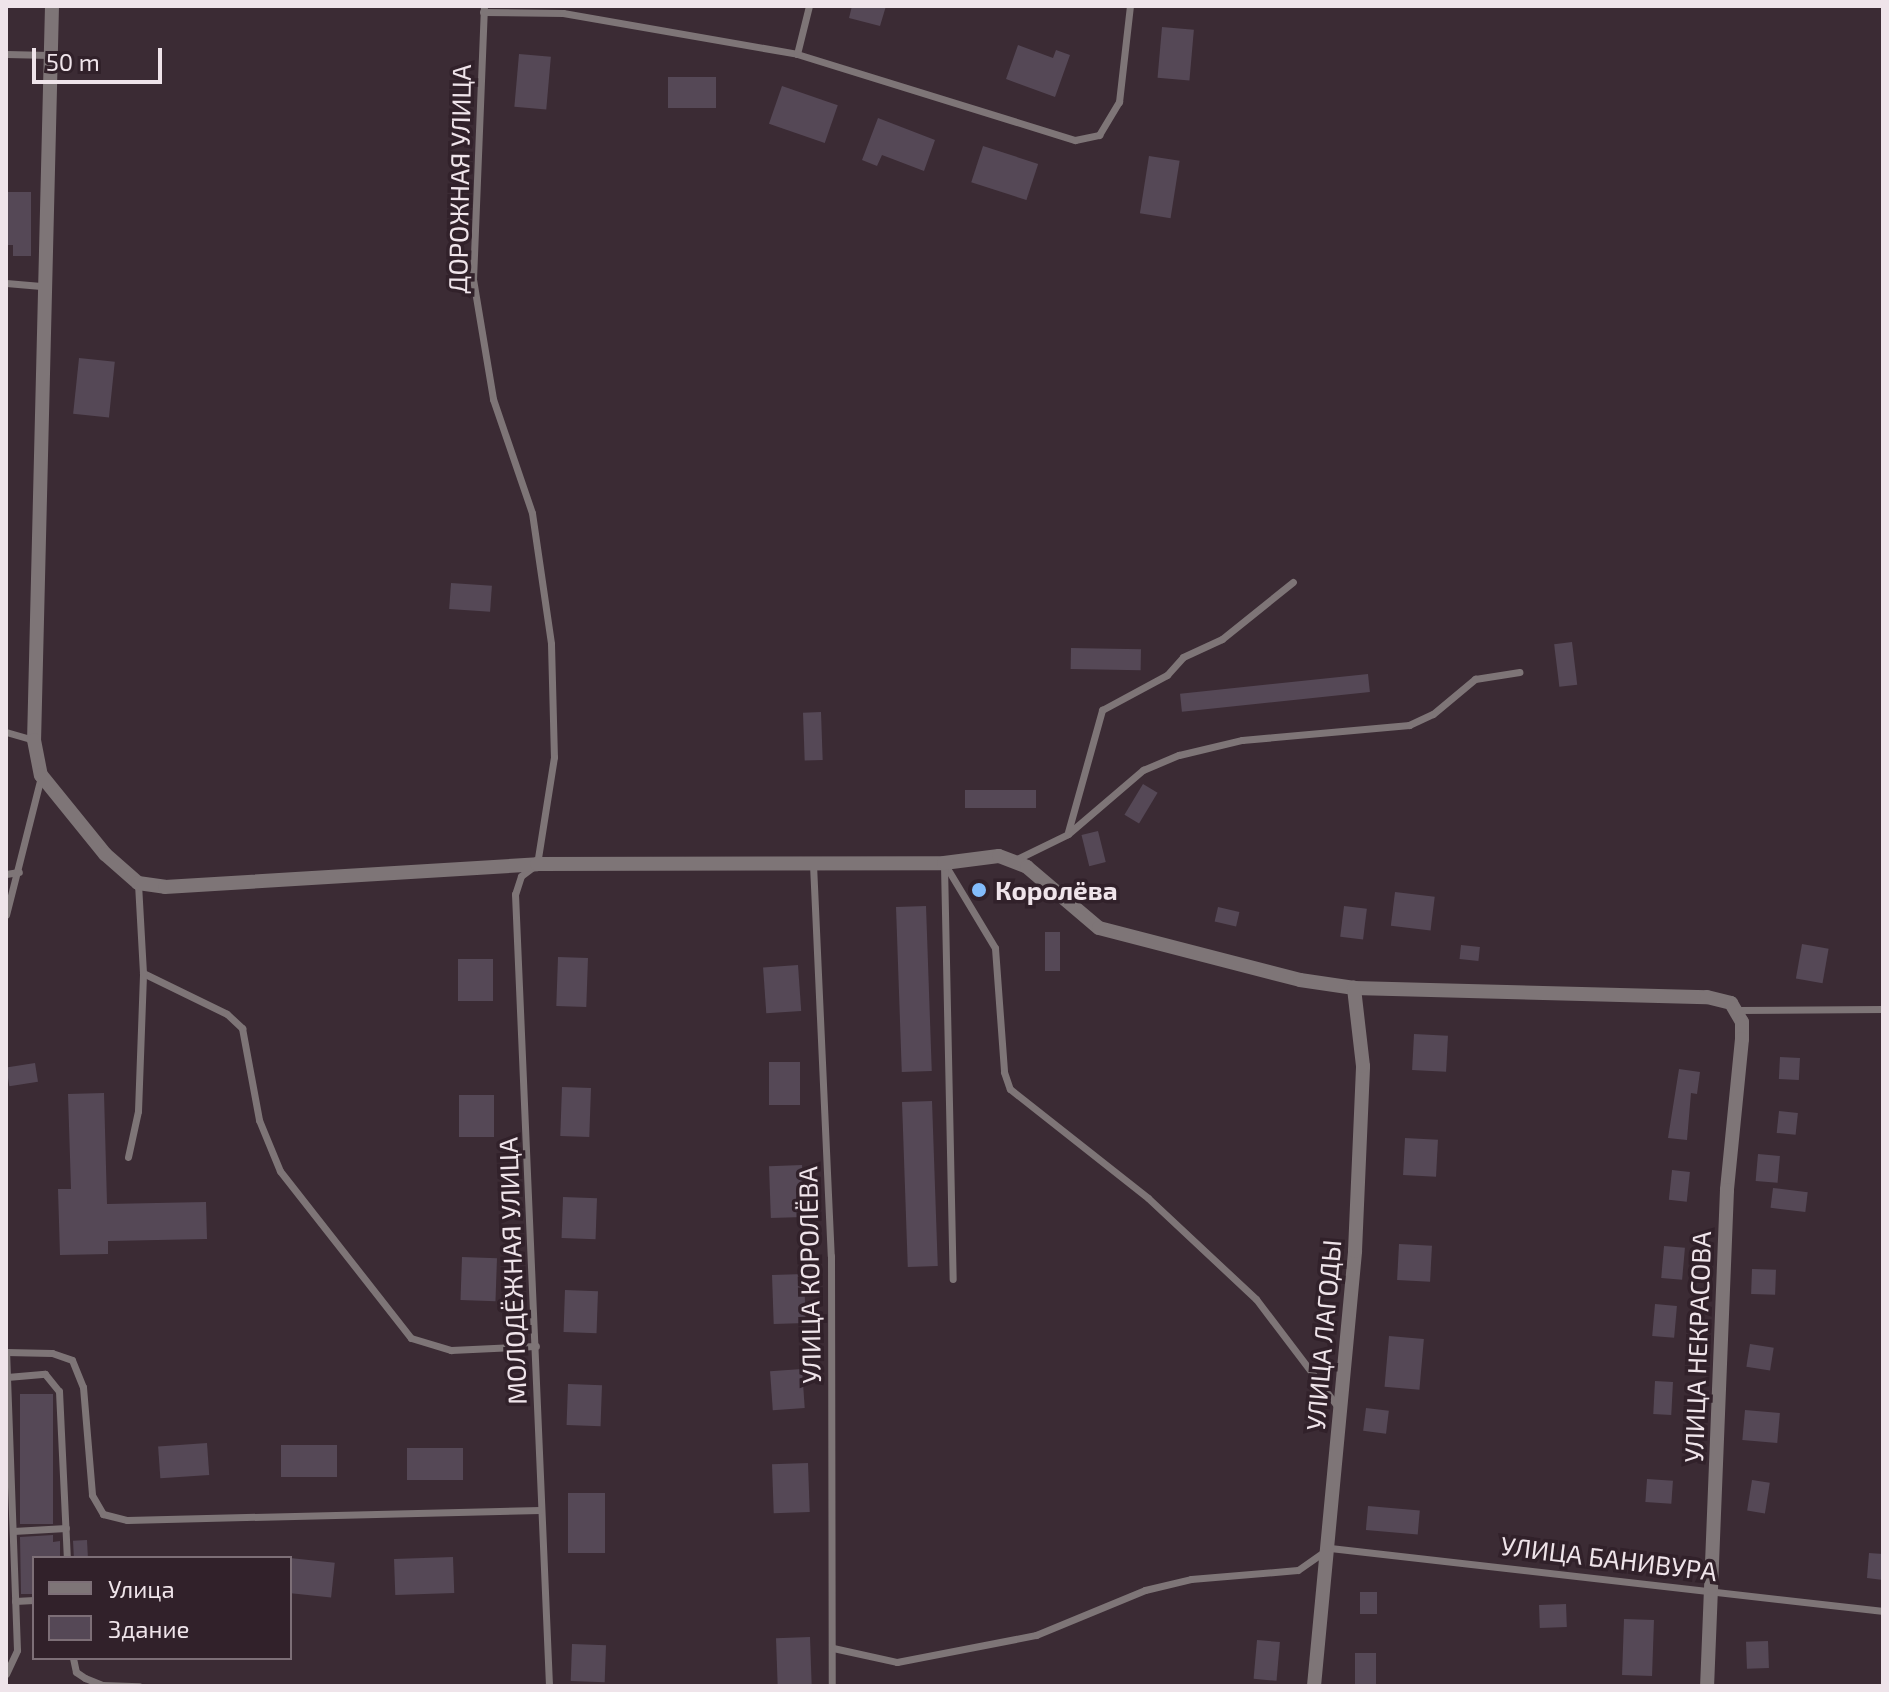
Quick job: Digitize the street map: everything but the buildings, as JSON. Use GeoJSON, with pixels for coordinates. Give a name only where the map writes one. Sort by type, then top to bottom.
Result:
{"type":"FeatureCollection","features":[{"type":"Feature","properties":{"kind":"street"},"geometry":{"type":"LineString","coordinates":[[52,6],[34,740],[41,775],[105,854],[138,883],[165,887],[342,879],[537,864],[944,863],[999,856],[1015,860],[1099,928],[1300,980],[1354,988],[1707,997],[1738,1010]]}},
{"type":"Feature","properties":{"kind":"street","name":"УЛИЦА ЛАГОДЫ"},"geometry":{"type":"LineString","coordinates":[[1314,1686],[1330,1548],[1362,1113],[1354,988]]}},
{"type":"Feature","properties":{"kind":"street","name":"УЛИЦА НЕКРАСОВА"},"geometry":{"type":"LineString","coordinates":[[1707,1686],[1727,1190],[1742,1039],[1738,1010]]}},
{"type":"Feature","properties":{"kind":"lane"},"geometry":{"type":"LineString","coordinates":[[797,54],[809,6]]}},
{"type":"Feature","properties":{"kind":"lane","name":"ДОРОЖНАЯ УЛИЦА"},"geometry":{"type":"LineString","coordinates":[[537,864],[554,757],[551,644],[532,513],[493,399],[473,279],[483,9],[576,15],[797,54],[1088,140],[1099,135],[1119,102],[1130,6]]}},
{"type":"Feature","properties":{"kind":"lane"},"geometry":{"type":"LineString","coordinates":[[6,54],[50,55]]}},
{"type":"Feature","properties":{"kind":"lane"},"geometry":{"type":"LineString","coordinates":[[6,283],[44,286]]}},
{"type":"Feature","properties":{"kind":"lane"},"geometry":{"type":"LineString","coordinates":[[1068,834],[1102,710],[1167,675],[1183,657],[1222,639],[1293,582]]}},
{"type":"Feature","properties":{"kind":"lane"},"geometry":{"type":"LineString","coordinates":[[1015,860],[1068,834],[1143,770],[1179,755],[1242,740],[1409,725],[1433,714],[1475,679],[1519,672]]}},
{"type":"Feature","properties":{"kind":"lane"},"geometry":{"type":"LineString","coordinates":[[6,732],[34,740]]}},
{"type":"Feature","properties":{"kind":"lane"},"geometry":{"type":"LineString","coordinates":[[6,915],[41,775]]}},
{"type":"Feature","properties":{"kind":"lane"},"geometry":{"type":"LineString","coordinates":[[944,863],[953,1279]]}},
{"type":"Feature","properties":{"kind":"lane"},"geometry":{"type":"LineString","coordinates":[[944,863],[995,948],[1004,1072],[1010,1089],[1148,1198],[1256,1299],[1341,1410]]}},
{"type":"Feature","properties":{"kind":"lane","name":"МОЛОДЁЖНАЯ УЛИЦА"},"geometry":{"type":"LineString","coordinates":[[537,864],[521,876],[515,894],[549,1686]]}},
{"type":"Feature","properties":{"kind":"lane","name":"УЛИЦА КОРОЛЁВА"},"geometry":{"type":"LineString","coordinates":[[813,864],[831,1256],[832,1686]]}},
{"type":"Feature","properties":{"kind":"lane"},"geometry":{"type":"LineString","coordinates":[[6,874],[19,872]]}},
{"type":"Feature","properties":{"kind":"lane"},"geometry":{"type":"LineString","coordinates":[[128,1157],[138,1111],[143,973],[138,883]]}},
{"type":"Feature","properties":{"kind":"lane"},"geometry":{"type":"LineString","coordinates":[[143,973],[227,1014],[242,1028],[259,1120],[280,1171],[411,1338],[451,1350],[536,1346]]}},
{"type":"Feature","properties":{"kind":"lane"},"geometry":{"type":"LineString","coordinates":[[1738,1010],[1883,1009]]}},
{"type":"Feature","properties":{"kind":"lane"},"geometry":{"type":"LineString","coordinates":[[6,1674],[17,1650],[6,1352],[52,1353],[72,1360],[83,1387],[92,1495],[103,1514],[127,1520],[540,1510]]}},
{"type":"Feature","properties":{"kind":"lane"},"geometry":{"type":"LineString","coordinates":[[7,1377],[45,1374],[59,1391],[67,1556]]}},
{"type":"Feature","properties":{"kind":"lane"},"geometry":{"type":"LineString","coordinates":[[13,1531],[66,1528]]}},
{"type":"Feature","properties":{"kind":"lane"},"geometry":{"type":"LineString","coordinates":[[833,1648],[897,1662],[1036,1635],[1145,1590],[1191,1579],[1298,1570],[1330,1548]]}},
{"type":"Feature","properties":{"kind":"lane","name":"УЛИЦА БАНИВУРА"},"geometry":{"type":"LineString","coordinates":[[1330,1548],[1883,1611]]}},
{"type":"Feature","properties":{"kind":"lane"},"geometry":{"type":"LineString","coordinates":[[15,1601],[32,1600]]}},
{"type":"Feature","properties":{"kind":"lane"},"geometry":{"type":"LineString","coordinates":[[73,1660],[76,1672],[102,1685],[139,1686]]}},
{"type":"Feature","properties":{"kind":"place","name":"Королёва"},"geometry":{"type":"Point","coordinates":[979,890]}}]}
